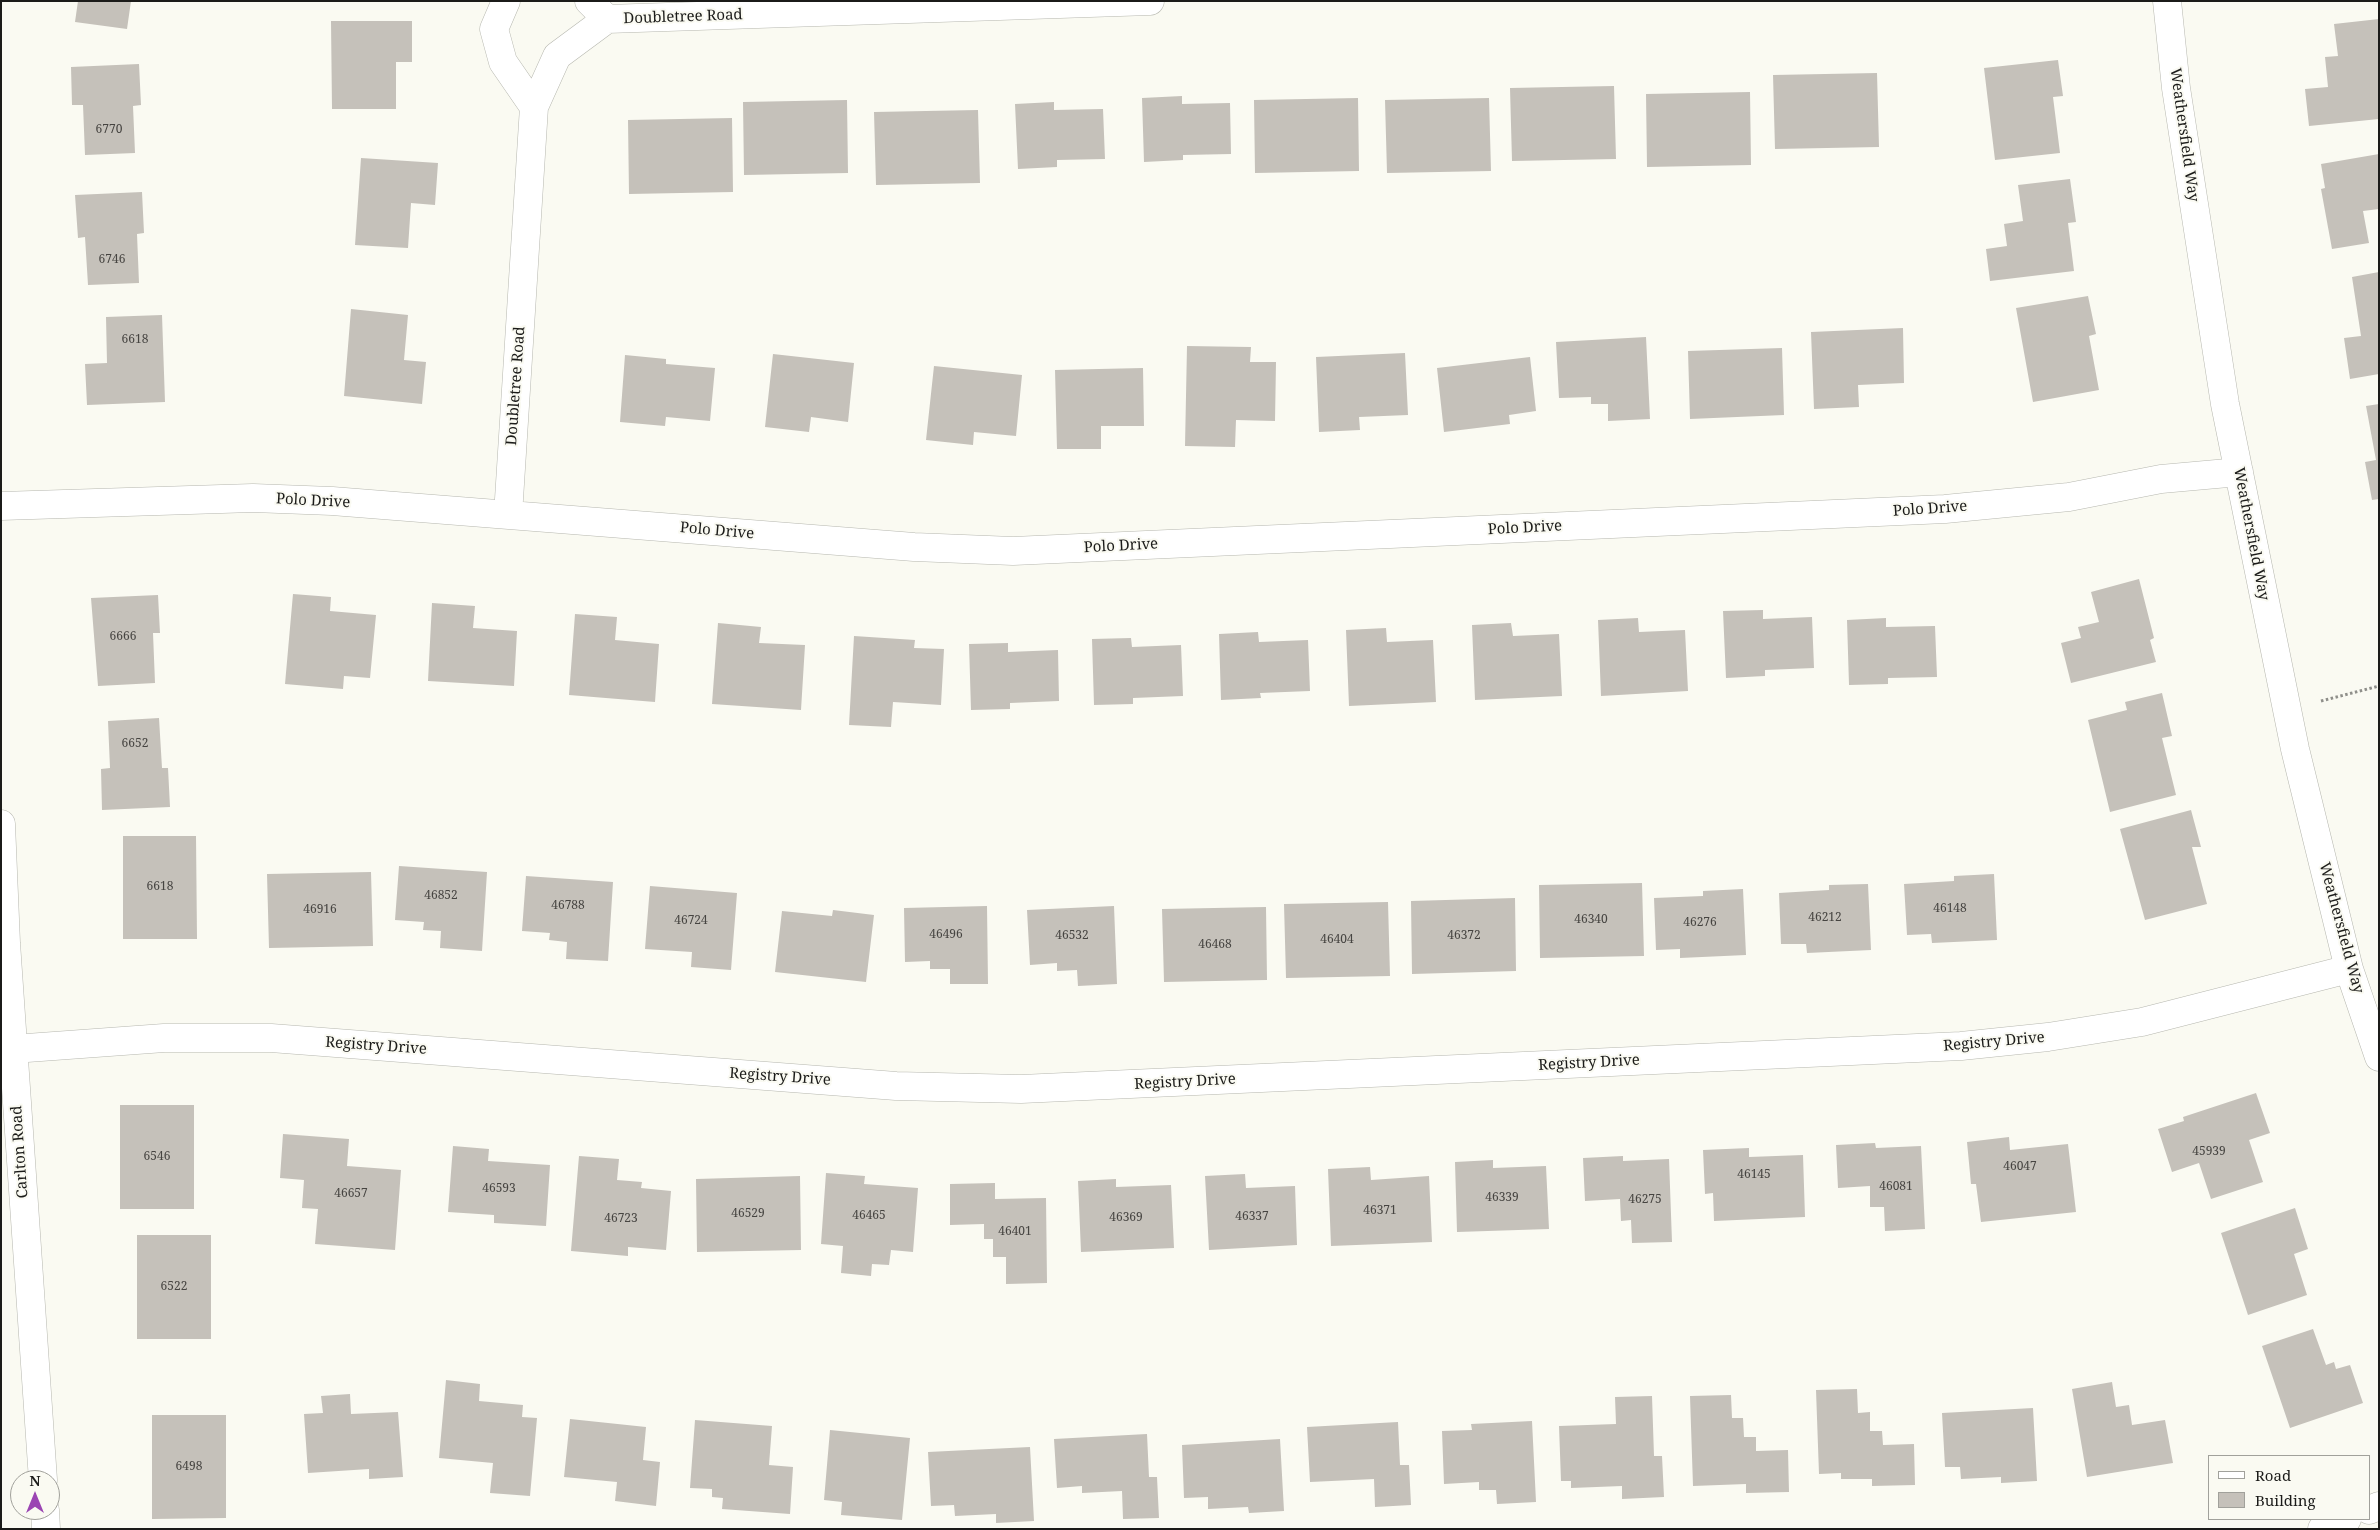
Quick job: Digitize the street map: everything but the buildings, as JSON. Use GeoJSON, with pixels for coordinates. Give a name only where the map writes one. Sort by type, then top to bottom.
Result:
{"type":"FeatureCollection","features":[{"type":"Feature","properties":{"kind":"street"},"geometry":{"type":"LineString","coordinates":[[506,1],[494,29],[503,62],[534,107]]}},
{"type":"Feature","properties":{"kind":"street","name":"Doubletree Road"},"geometry":{"type":"LineString","coordinates":[[508,515],[534,107],[557,56],[598,10],[1150,1]]}},
{"type":"Feature","properties":{"kind":"street","name":"Weathersfield Way"},"geometry":{"type":"LineString","coordinates":[[2167,1],[2176,88],[2225,404],[2286,711],[2349,968],[2379,1057]]}},
{"type":"Feature","properties":{"kind":"street","name":"Polo Drive"},"geometry":{"type":"LineString","coordinates":[[1,506],[253,498],[332,501],[914,547],[1013,551],[1945,509],[2069,497],[2161,479],[2239,472]]}},
{"type":"Feature","properties":{"kind":"street","name":"Carlton Road"},"geometry":{"type":"LineString","coordinates":[[1,824],[13,1049],[42,1470]]}},
{"type":"Feature","properties":{"kind":"street","name":"Registry Drive"},"geometry":{"type":"LineString","coordinates":[[13,1049],[164,1038],[271,1038],[896,1086],[1021,1090],[1961,1046],[2048,1037],[2142,1022],[2349,968]]}},
{"type":"Feature","properties":{"kind":"street"},"geometry":{"type":"LineString","coordinates":[[2322,1529],[2344,1520]]}},
{"type":"Feature","properties":{"kind":"path"},"geometry":{"type":"LineString","coordinates":[[2286,711],[2379,686]]}}]}
